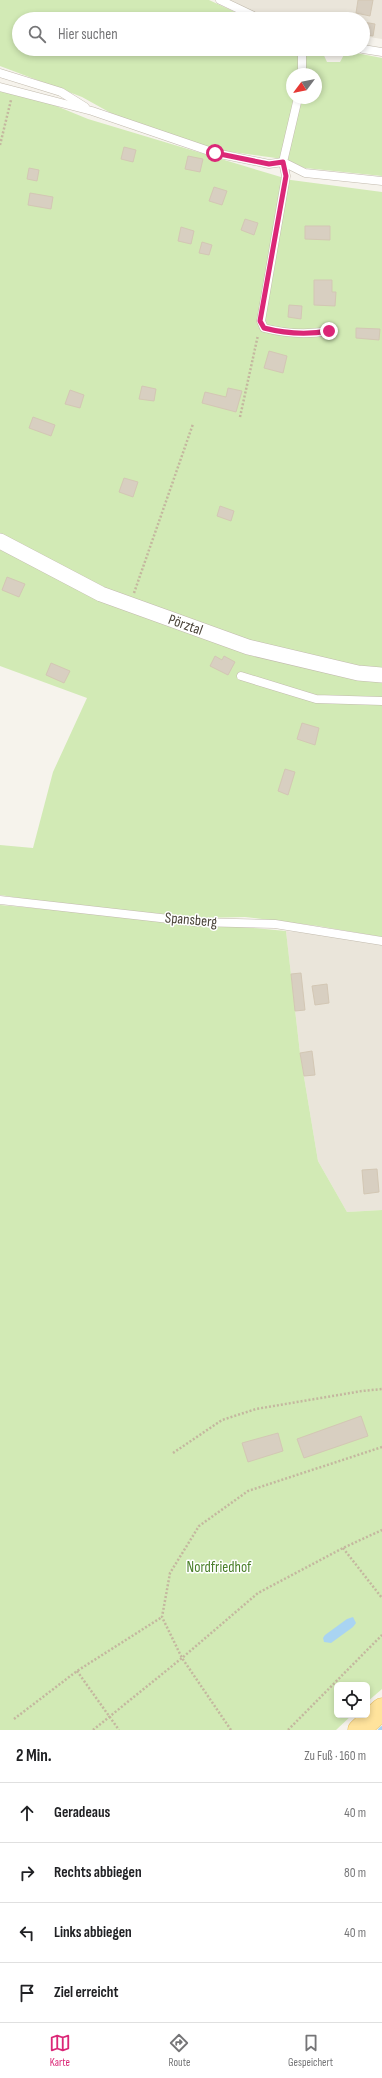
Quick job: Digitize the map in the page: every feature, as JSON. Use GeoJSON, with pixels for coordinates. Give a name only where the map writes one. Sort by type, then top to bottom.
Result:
{"type":"FeatureCollection","features":[{"type":"Feature","properties":{"kind":"main road"},"geometry":{"type":"LineString","coordinates":[[359,1730],[382,1708]]}},
{"type":"Feature","properties":{"kind":"street","name":"Pörztal"},"geometry":{"type":"LineString","coordinates":[[0,541],[101,594],[248,647],[358,673],[382,675]]}},
{"type":"Feature","properties":{"kind":"lane"},"geometry":{"type":"LineString","coordinates":[[220,0],[245,12]]}},
{"type":"Feature","properties":{"kind":"lane"},"geometry":{"type":"LineString","coordinates":[[370,50],[382,52]]}},
{"type":"Feature","properties":{"kind":"lane"},"geometry":{"type":"LineString","coordinates":[[302,56],[302,68]]}},
{"type":"Feature","properties":{"kind":"lane"},"geometry":{"type":"LineString","coordinates":[[0,73],[61,92],[92,111]]}},
{"type":"Feature","properties":{"kind":"lane"},"geometry":{"type":"LineString","coordinates":[[0,87],[92,111],[215,153],[269,164],[283,162],[305,173],[382,181]]}},
{"type":"Feature","properties":{"kind":"lane"},"geometry":{"type":"LineString","coordinates":[[297,104],[283,162],[286,176],[260,321],[264,328],[289,334],[309,334],[329,331]]}},
{"type":"Feature","properties":{"kind":"lane"},"geometry":{"type":"LineString","coordinates":[[242,676],[316,699],[382,701]]}},
{"type":"Feature","properties":{"kind":"lane","name":"Spansberg"},"geometry":{"type":"LineString","coordinates":[[0,900],[196,922],[275,924],[382,940]]}},
{"type":"Feature","properties":{"kind":"path"},"geometry":{"type":"LineString","coordinates":[[0,146],[14,91]]}},
{"type":"Feature","properties":{"kind":"path"},"geometry":{"type":"LineString","coordinates":[[240,417],[260,321]]}},
{"type":"Feature","properties":{"kind":"path"},"geometry":{"type":"LineString","coordinates":[[130,605],[194,424]]}},
{"type":"Feature","properties":{"kind":"path"},"geometry":{"type":"LineString","coordinates":[[173,1453],[222,1420],[256,1409],[382,1389]]}},
{"type":"Feature","properties":{"kind":"path"},"geometry":{"type":"LineString","coordinates":[[230,1730],[182,1658],[162,1618],[170,1573],[199,1526],[248,1492],[382,1447]]}},
{"type":"Feature","properties":{"kind":"path"},"geometry":{"type":"LineString","coordinates":[[93,1730],[182,1658],[258,1593],[343,1548],[382,1530]]}},
{"type":"Feature","properties":{"kind":"path"},"geometry":{"type":"LineString","coordinates":[[343,1548],[382,1598]]}},
{"type":"Feature","properties":{"kind":"path"},"geometry":{"type":"LineString","coordinates":[[14,1719],[77,1671],[162,1618]]}},
{"type":"Feature","properties":{"kind":"path"},"geometry":{"type":"LineString","coordinates":[[288,1730],[382,1636]]}},
{"type":"Feature","properties":{"kind":"path"},"geometry":{"type":"LineString","coordinates":[[77,1671],[119,1730]]}},
{"type":"Feature","properties":{"kind":"shaded area"},"geometry":{"type":"Polygon","coordinates":[[[227,0],[382,0],[382,39],[370,37],[370,12],[253,12],[227,0]]]}},
{"type":"Feature","properties":{"kind":"shaded area"},"geometry":{"type":"Polygon","coordinates":[[[286,931],[339,936],[382,945],[382,1210],[347,1212],[318,1161],[300,1053],[286,931]]]}},
{"type":"Feature","properties":{"kind":"green space"},"geometry":{"type":"Polygon","coordinates":[[[0,0],[209,0],[235,12],[12,12],[12,56],[324,56],[327,62],[340,62],[343,56],[370,56],[382,58],[382,176],[305,168],[276,158],[217,150],[118,117],[82,97],[0,66],[0,0]]]}},
{"type":"Feature","properties":{"kind":"green space"},"geometry":{"type":"Polygon","coordinates":[[[0,83],[88,119],[291,180],[382,192],[382,937],[318,926],[245,917],[201,918],[51,903],[0,895],[0,845],[33,848],[53,772],[87,698],[0,666],[0,83]]]}},
{"type":"Feature","properties":{"kind":"green space","name":"Nordfriedhof"},"geometry":{"type":"Polygon","coordinates":[[[0,905],[286,931],[300,1053],[318,1161],[347,1212],[382,1210],[382,1689],[370,1699],[370,1682],[334,1682],[334,1718],[349,1718],[336,1730],[0,1730],[0,905]]]}},
{"type":"Feature","properties":{"kind":"water"},"geometry":{"type":"Polygon","coordinates":[[[353,1617],[356,1623],[353,1627],[331,1643],[324,1642],[323,1638],[325,1635],[347,1619],[353,1617]]]}},
{"type":"Feature","properties":{"kind":"building"},"geometry":{"type":"Polygon","coordinates":[[[358,0],[373,0],[370,16],[370,12],[356,12],[358,0]]]}},
{"type":"Feature","properties":{"kind":"building"},"geometry":{"type":"Polygon","coordinates":[[[370,23],[375,24],[373,36],[370,35],[370,23]]]}},
{"type":"Feature","properties":{"kind":"building"},"geometry":{"type":"Polygon","coordinates":[[[124,147],[136,150],[133,162],[121,159],[124,147]]]}},
{"type":"Feature","properties":{"kind":"building"},"geometry":{"type":"Polygon","coordinates":[[[188,156],[203,159],[200,172],[185,169],[188,156]]]}},
{"type":"Feature","properties":{"kind":"building"},"geometry":{"type":"Polygon","coordinates":[[[29,168],[39,170],[37,181],[27,179],[29,168]]]}},
{"type":"Feature","properties":{"kind":"building"},"geometry":{"type":"Polygon","coordinates":[[[214,187],[227,191],[222,205],[209,201],[214,187]]]}},
{"type":"Feature","properties":{"kind":"building"},"geometry":{"type":"Polygon","coordinates":[[[30,193],[53,197],[51,209],[28,205],[30,193]]]}},
{"type":"Feature","properties":{"kind":"building"},"geometry":{"type":"Polygon","coordinates":[[[245,219],[258,223],[254,235],[241,230],[245,219]]]}},
{"type":"Feature","properties":{"kind":"building"},"geometry":{"type":"Polygon","coordinates":[[[305,226],[330,226],[330,240],[305,239],[305,226]]]}},
{"type":"Feature","properties":{"kind":"building"},"geometry":{"type":"Polygon","coordinates":[[[181,227],[194,231],[191,244],[178,241],[181,227]]]}},
{"type":"Feature","properties":{"kind":"building"},"geometry":{"type":"Polygon","coordinates":[[[202,242],[212,245],[209,255],[199,253],[202,242]]]}},
{"type":"Feature","properties":{"kind":"building"},"geometry":{"type":"Polygon","coordinates":[[[314,280],[332,280],[332,292],[336,292],[335,306],[314,305],[314,280]]]}},
{"type":"Feature","properties":{"kind":"building"},"geometry":{"type":"Polygon","coordinates":[[[289,305],[302,306],[301,319],[288,317],[289,305]]]}},
{"type":"Feature","properties":{"kind":"building"},"geometry":{"type":"Polygon","coordinates":[[[356,328],[380,329],[379,340],[356,338],[356,328]]]}},
{"type":"Feature","properties":{"kind":"building"},"geometry":{"type":"Polygon","coordinates":[[[269,351],[287,356],[283,373],[264,368],[269,351]]]}},
{"type":"Feature","properties":{"kind":"building"},"geometry":{"type":"Polygon","coordinates":[[[142,386],[156,389],[154,401],[139,399],[142,386]]]}},
{"type":"Feature","properties":{"kind":"building"},"geometry":{"type":"Polygon","coordinates":[[[228,388],[242,391],[236,412],[202,403],[205,392],[226,397],[228,388]]]}},
{"type":"Feature","properties":{"kind":"building"},"geometry":{"type":"Polygon","coordinates":[[[70,390],[84,395],[80,408],[65,404],[70,390]]]}},
{"type":"Feature","properties":{"kind":"building"},"geometry":{"type":"Polygon","coordinates":[[[33,417],[55,425],[51,436],[29,428],[33,417]]]}},
{"type":"Feature","properties":{"kind":"building"},"geometry":{"type":"Polygon","coordinates":[[[124,478],[138,482],[133,497],[119,492],[124,478]]]}},
{"type":"Feature","properties":{"kind":"building"},"geometry":{"type":"Polygon","coordinates":[[[220,506],[234,511],[231,521],[217,516],[220,506]]]}},
{"type":"Feature","properties":{"kind":"building"},"geometry":{"type":"Polygon","coordinates":[[[7,577],[25,584],[19,597],[2,590],[7,577]]]}},
{"type":"Feature","properties":{"kind":"building"},"geometry":{"type":"Polygon","coordinates":[[[215,656],[222,660],[224,656],[235,662],[228,675],[210,666],[215,656]]]}},
{"type":"Feature","properties":{"kind":"building"},"geometry":{"type":"Polygon","coordinates":[[[51,663],[70,671],[64,683],[46,675],[51,663]]]}},
{"type":"Feature","properties":{"kind":"building"},"geometry":{"type":"Polygon","coordinates":[[[302,723],[319,728],[315,745],[297,739],[302,723]]]}},
{"type":"Feature","properties":{"kind":"building"},"geometry":{"type":"Polygon","coordinates":[[[285,769],[295,772],[288,795],[278,791],[285,769]]]}},
{"type":"Feature","properties":{"kind":"building"},"geometry":{"type":"Polygon","coordinates":[[[301,973],[305,1010],[295,1011],[291,974],[301,973]]]}},
{"type":"Feature","properties":{"kind":"building"},"geometry":{"type":"Polygon","coordinates":[[[327,984],[329,1003],[315,1005],[312,986],[327,984]]]}},
{"type":"Feature","properties":{"kind":"building"},"geometry":{"type":"Polygon","coordinates":[[[312,1051],[315,1075],[304,1076],[300,1053],[312,1051]]]}},
{"type":"Feature","properties":{"kind":"building"},"geometry":{"type":"Polygon","coordinates":[[[377,1169],[379,1192],[364,1194],[362,1170],[377,1169]]]}},
{"type":"Feature","properties":{"kind":"building"},"geometry":{"type":"Polygon","coordinates":[[[361,1416],[368,1436],[304,1458],[297,1439],[361,1416]]]}},
{"type":"Feature","properties":{"kind":"building"},"geometry":{"type":"Polygon","coordinates":[[[278,1433],[283,1451],[248,1462],[242,1443],[278,1433]]]}},
{"type":"Feature","properties":{"kind":"route"},"geometry":{"type":"LineString","coordinates":[[215,153],[269,164],[283,162],[286,176],[260,321],[264,328],[289,334],[309,334],[329,331]]}}]}
